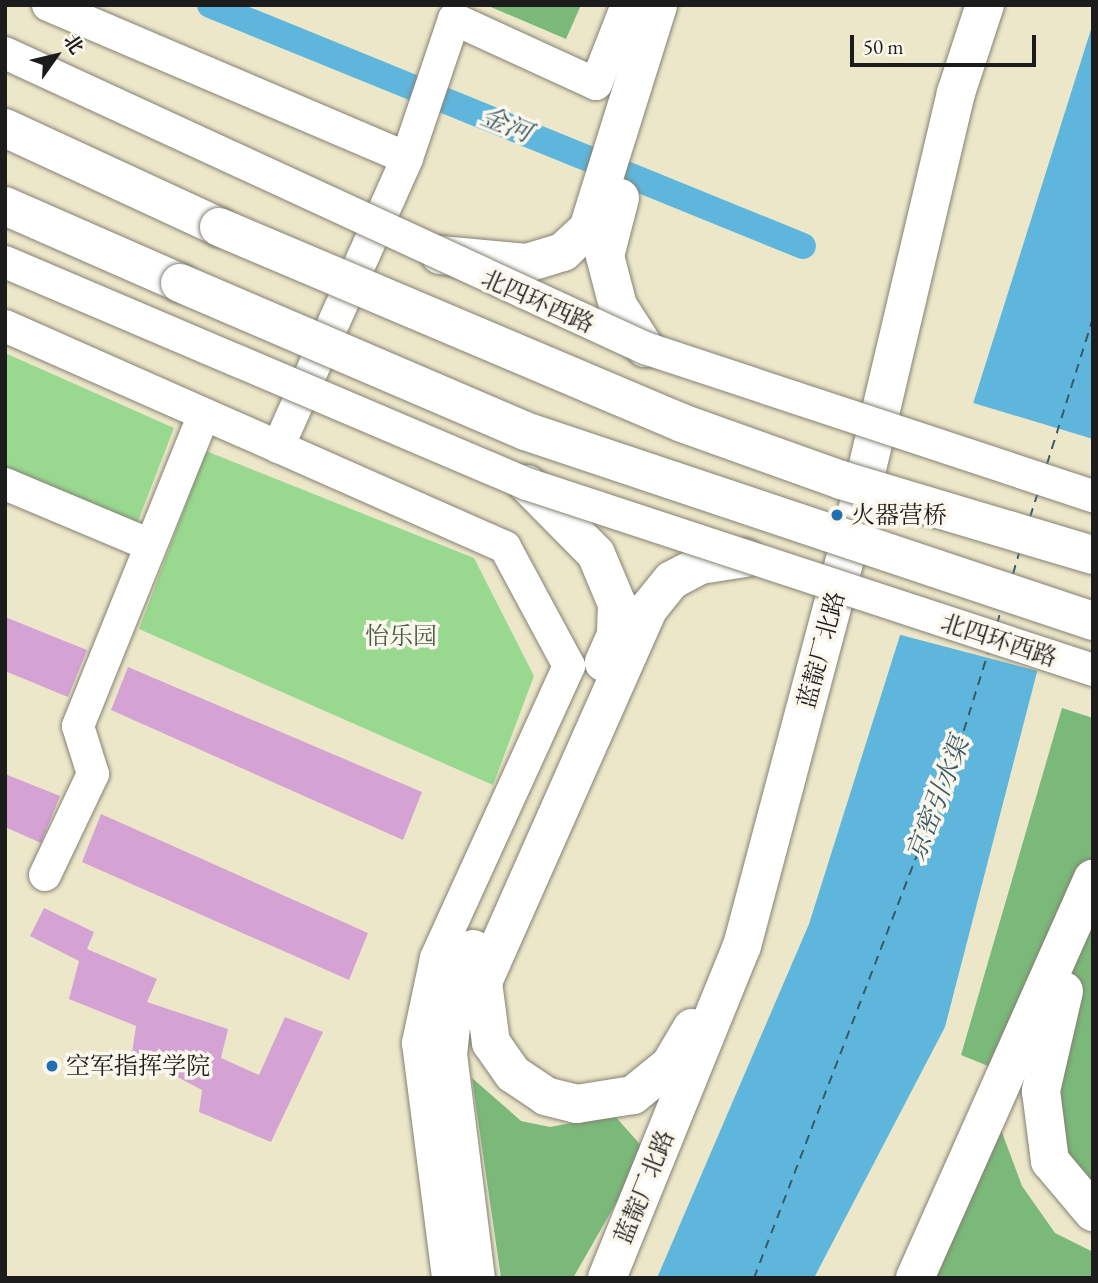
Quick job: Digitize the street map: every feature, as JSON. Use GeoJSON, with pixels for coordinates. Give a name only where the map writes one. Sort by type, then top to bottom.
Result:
{"type":"FeatureCollection","features":[{"type":"Feature","properties":{"kind":"highway"},"geometry":{"type":"LineString","coordinates":[[432,254],[527,263],[563,252],[588,229],[658,5]]}},
{"type":"Feature","properties":{"kind":"highway"},"geometry":{"type":"LineString","coordinates":[[645,348],[618,306],[605,256],[677,5]]}},
{"type":"Feature","properties":{"kind":"highway"},"geometry":{"type":"LineString","coordinates":[[956,93],[961,5]]}},
{"type":"Feature","properties":{"kind":"highway","name":"蓝靛厂北路"},"geometry":{"type":"LineString","coordinates":[[607,1278],[742,946],[855,520],[956,93],[985,5]]}},
{"type":"Feature","properties":{"kind":"highway"},"geometry":{"type":"LineString","coordinates":[[5,128],[219,227],[682,423],[841,480],[1093,555]]}},
{"type":"Feature","properties":{"kind":"highway","name":"北四环西路"},"geometry":{"type":"LineString","coordinates":[[5,206],[525,431],[1093,621]]}},
{"type":"Feature","properties":{"kind":"highway"},"geometry":{"type":"LineString","coordinates":[[476,1278],[448,1054],[453,1009],[462,974],[616,635],[617,604],[596,554],[527,484]]}},
{"type":"Feature","properties":{"kind":"highway"},"geometry":{"type":"LineString","coordinates":[[742,946],[670,1065],[633,1095],[608,1103],[546,1096],[513,1074],[491,1043],[483,982],[649,608],[672,580],[700,565],[746,558]]}},
{"type":"Feature","properties":{"kind":"highway"},"geometry":{"type":"LineString","coordinates":[[1088,895],[1041,1091],[1050,1161],[1093,1212]]}},
{"type":"Feature","properties":{"kind":"highway"},"geometry":{"type":"LineString","coordinates":[[915,1278],[1088,895]]}},
{"type":"Feature","properties":{"kind":"street"},"geometry":{"type":"LineString","coordinates":[[48,5],[407,158]]}},
{"type":"Feature","properties":{"kind":"street"},"geometry":{"type":"LineString","coordinates":[[278,447],[407,158],[454,19],[596,84],[627,5]]}},
{"type":"Feature","properties":{"kind":"street","name":"北四环西路"},"geometry":{"type":"LineString","coordinates":[[5,53],[432,254],[645,348],[1093,496]]}},
{"type":"Feature","properties":{"kind":"street","name":"北四环西路"},"geometry":{"type":"LineString","coordinates":[[5,262],[527,484],[1093,670]]}},
{"type":"Feature","properties":{"kind":"street"},"geometry":{"type":"LineString","coordinates":[[5,326],[505,547],[569,666],[436,958],[418,1043],[448,1278]]}},
{"type":"Feature","properties":{"kind":"street"},"geometry":{"type":"LineString","coordinates":[[45,876],[93,774],[78,726],[148,544],[204,414]]}},
{"type":"Feature","properties":{"kind":"street"},"geometry":{"type":"LineString","coordinates":[[5,484],[148,544]]}},
{"type":"Feature","properties":{"kind":"green space"},"geometry":{"type":"Polygon","coordinates":[[[486,5],[581,5],[566,39],[486,5]]]}},
{"type":"Feature","properties":{"kind":"green space"},"geometry":{"type":"Polygon","coordinates":[[[5,353],[174,428],[133,534],[5,478],[5,353]]]}},
{"type":"Feature","properties":{"kind":"green space","name":"怡乐园"},"geometry":{"type":"Polygon","coordinates":[[[206,451],[474,558],[534,676],[493,785],[139,629],[206,451]]]}},
{"type":"Feature","properties":{"kind":"green space"},"geometry":{"type":"Polygon","coordinates":[[[1062,708],[1093,718],[1093,1184],[1060,1142],[1059,1095],[961,1055],[1062,708]]]}},
{"type":"Feature","properties":{"kind":"green space"},"geometry":{"type":"Polygon","coordinates":[[[472,1078],[521,1121],[550,1127],[614,1115],[646,1151],[573,1278],[501,1278],[472,1078]]]}},
{"type":"Feature","properties":{"kind":"green space"},"geometry":{"type":"Polygon","coordinates":[[[1000,1127],[1022,1186],[1055,1233],[1093,1252],[1093,1278],[931,1278],[1000,1127]]]}},
{"type":"Feature","properties":{"kind":"water","name":"京密引水渠"},"geometry":{"type":"Polygon","coordinates":[[[1093,23],[1093,456],[945,1027],[814,1278],[657,1278],[809,924],[1093,23]]]}},
{"type":"Feature","properties":{"kind":"pier"},"geometry":{"type":"Polygon","coordinates":[[[970,402],[1093,439],[1093,470],[1038,671],[897,634],[970,402]]]}},
{"type":"Feature","properties":{"kind":"building"},"geometry":{"type":"Polygon","coordinates":[[[5,617],[87,650],[68,697],[5,671],[5,617]]]}},
{"type":"Feature","properties":{"kind":"building"},"geometry":{"type":"Polygon","coordinates":[[[128,667],[422,792],[403,840],[111,710],[128,667]]]}},
{"type":"Feature","properties":{"kind":"building"},"geometry":{"type":"Polygon","coordinates":[[[5,774],[60,796],[41,843],[5,827],[5,774]]]}},
{"type":"Feature","properties":{"kind":"building"},"geometry":{"type":"Polygon","coordinates":[[[101,814],[368,933],[349,980],[82,862],[101,814]]]}},
{"type":"Feature","properties":{"kind":"building"},"geometry":{"type":"Polygon","coordinates":[[[44,908],[94,932],[87,949],[157,979],[147,1002],[228,1029],[221,1058],[259,1075],[285,1017],[323,1032],[271,1142],[199,1112],[202,1090],[132,1053],[136,1026],[69,999],[79,961],[30,936],[44,908]]]}},
{"type":"Feature","properties":{"kind":"waterway","name":"金河"},"geometry":{"type":"LineString","coordinates":[[210,5],[803,246]]}},
{"type":"Feature","properties":{"kind":"ferry route"},"geometry":{"type":"LineString","coordinates":[[1047,464],[1093,318]]}},
{"type":"Feature","properties":{"kind":"ferry route"},"geometry":{"type":"LineString","coordinates":[[1030,517],[1038,493]]}},
{"type":"Feature","properties":{"kind":"ferry route"},"geometry":{"type":"LineString","coordinates":[[1013,574],[1019,553]]}},
{"type":"Feature","properties":{"kind":"ferry route"},"geometry":{"type":"LineString","coordinates":[[997,624],[1001,610]]}},
{"type":"Feature","properties":{"kind":"ferry route"},"geometry":{"type":"LineString","coordinates":[[754,1278],[959,746],[988,653]]}},
{"type":"Feature","properties":{"kind":"place","name":"火器营桥"},"geometry":{"type":"Point","coordinates":[837,515]}},
{"type":"Feature","properties":{"kind":"place","name":"空军指挥学院"},"geometry":{"type":"Point","coordinates":[52,1066]}}]}
